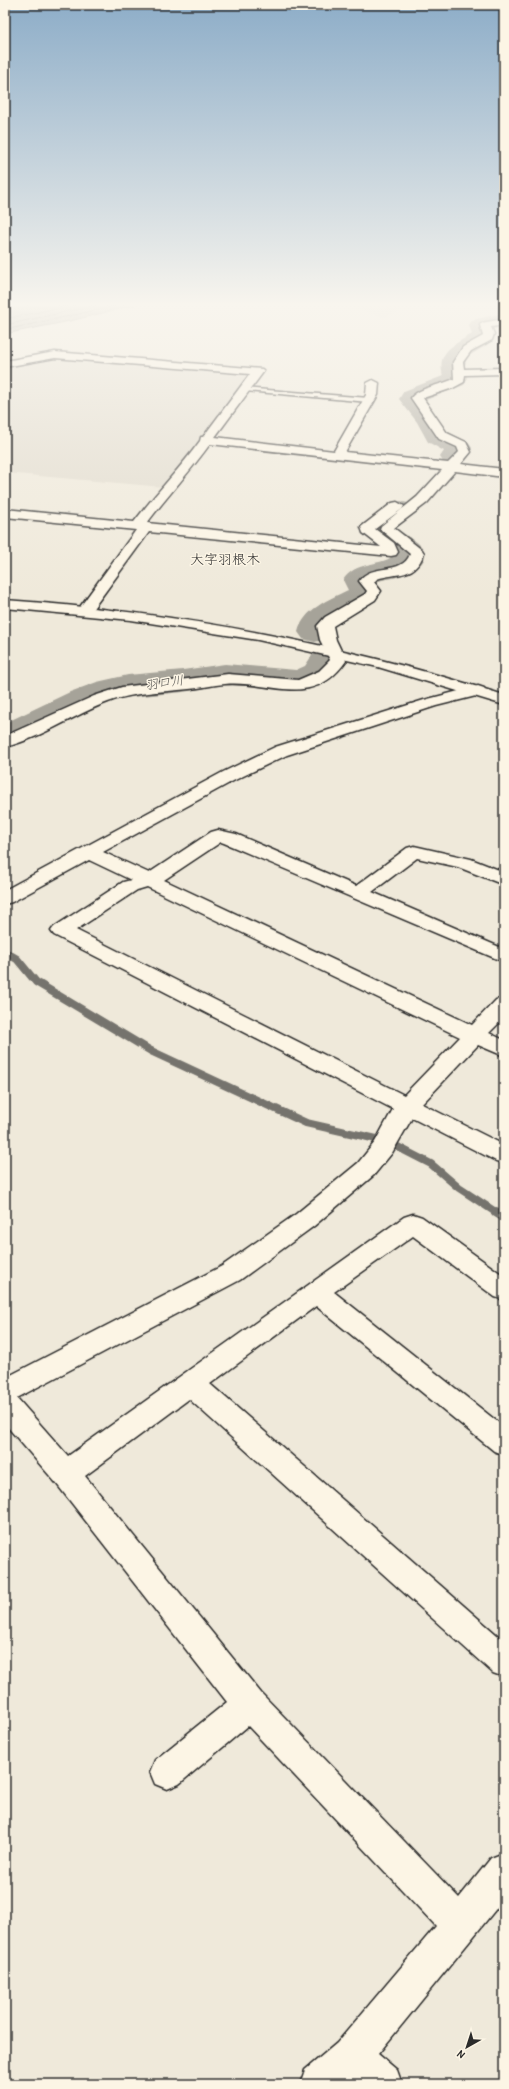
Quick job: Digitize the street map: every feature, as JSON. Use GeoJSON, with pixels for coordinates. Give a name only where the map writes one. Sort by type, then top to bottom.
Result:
{"type":"FeatureCollection","features":[{"type":"Feature","properties":{"kind":"street"},"geometry":{"type":"LineString","coordinates":[[84,611],[142,527],[165,490],[174,483],[234,402]]}},
{"type":"Feature","properties":{"kind":"street"},"geometry":{"type":"LineString","coordinates":[[338,454],[368,402]]}},
{"type":"Feature","properties":{"kind":"street"},"geometry":{"type":"LineString","coordinates":[[5,742],[94,701],[122,692],[227,679],[242,679],[282,686],[298,686],[309,683],[330,671],[338,661],[325,633],[325,626],[330,620],[370,597],[374,591],[366,581],[368,578],[374,575],[400,571],[416,560],[417,553],[411,546],[387,529],[388,526],[412,508],[465,452],[464,448],[443,436],[420,402]]}},
{"type":"Feature","properties":{"kind":"street"},"geometry":{"type":"LineString","coordinates":[[205,440],[504,472]]}},
{"type":"Feature","properties":{"kind":"street"},"geometry":{"type":"LineString","coordinates":[[5,513],[391,552],[389,546],[368,530],[368,527],[398,505],[412,508]]}},
{"type":"Feature","properties":{"kind":"street"},"geometry":{"type":"LineString","coordinates":[[5,604],[84,611],[226,630],[333,652],[478,691],[504,700]]}},
{"type":"Feature","properties":{"kind":"street"},"geometry":{"type":"LineString","coordinates":[[5,898],[229,776],[281,751],[370,721],[478,691],[504,687]]}},
{"type":"Feature","properties":{"kind":"street"},"geometry":{"type":"LineString","coordinates":[[504,956],[229,838],[218,836],[150,881],[130,886],[61,930],[504,1155]]}},
{"type":"Feature","properties":{"kind":"street"},"geometry":{"type":"LineString","coordinates":[[88,852],[504,1049]]}},
{"type":"Feature","properties":{"kind":"street"},"geometry":{"type":"LineString","coordinates":[[358,893],[414,852],[464,863],[504,879]]}},
{"type":"Feature","properties":{"kind":"street"},"geometry":{"type":"LineString","coordinates":[[5,1391],[231,1273],[305,1220],[366,1169],[384,1147],[408,1105],[504,1005]]}},
{"type":"Feature","properties":{"kind":"street"},"geometry":{"type":"LineString","coordinates":[[66,1474],[413,1223],[504,1290]]}},
{"type":"Feature","properties":{"kind":"street"},"geometry":{"type":"LineString","coordinates":[[316,1292],[504,1443]]}},
{"type":"Feature","properties":{"kind":"street"},"geometry":{"type":"LineString","coordinates":[[191,1384],[504,1662]]}},
{"type":"Feature","properties":{"kind":"street"},"geometry":{"type":"LineString","coordinates":[[5,1404],[66,1474],[249,1704],[460,1925]]}},
{"type":"Feature","properties":{"kind":"street"},"geometry":{"type":"LineString","coordinates":[[167,1772],[249,1704]]}},
{"type":"Feature","properties":{"kind":"street"},"geometry":{"type":"LineString","coordinates":[[319,2084],[351,2056],[460,1925],[501,1880]]}},
{"type":"Feature","properties":{"kind":"street"},"geometry":{"type":"LineString","coordinates":[[351,2056],[382,2084]]}},
{"type":"Feature","properties":{"kind":"shaded area"},"geometry":{"type":"Polygon","coordinates":[[[5,402],[228,402],[201,437],[198,445],[163,487],[5,473],[5,402]]]}},
{"type":"Feature","properties":{"kind":"waterway","name":"羽口川"},"geometry":{"type":"LineString","coordinates":[[415,402],[429,421],[437,436],[459,448],[454,457]]}},
{"type":"Feature","properties":{"kind":"waterway","name":"羽口川"},"geometry":{"type":"LineString","coordinates":[[315,632],[317,625],[327,614],[365,593],[359,580],[367,574],[390,570],[409,560],[409,551],[386,535],[379,528],[401,510]]}},
{"type":"Feature","properties":{"kind":"waterway","name":"羽口川"},"geometry":{"type":"LineString","coordinates":[[5,736],[31,725],[83,699],[119,688],[183,681],[225,674],[236,674],[281,681],[296,681],[309,678],[319,672],[325,661]]}},
{"type":"Feature","properties":{"kind":"waterway"},"geometry":{"type":"LineString","coordinates":[[5,952],[17,959],[36,982],[151,1051],[306,1123],[381,1140]]}},
{"type":"Feature","properties":{"kind":"waterway"},"geometry":{"type":"LineString","coordinates":[[394,1145],[431,1164],[459,1188],[497,1213]]}},
{"type":"Feature","properties":{"kind":"waterway"},"geometry":{"type":"LineString","coordinates":[[496,1212],[504,1217]]}},
{"type":"Feature","properties":{"kind":"district","name":"大字羽根木"},"geometry":{"type":"Point","coordinates":[225,558]}}]}
